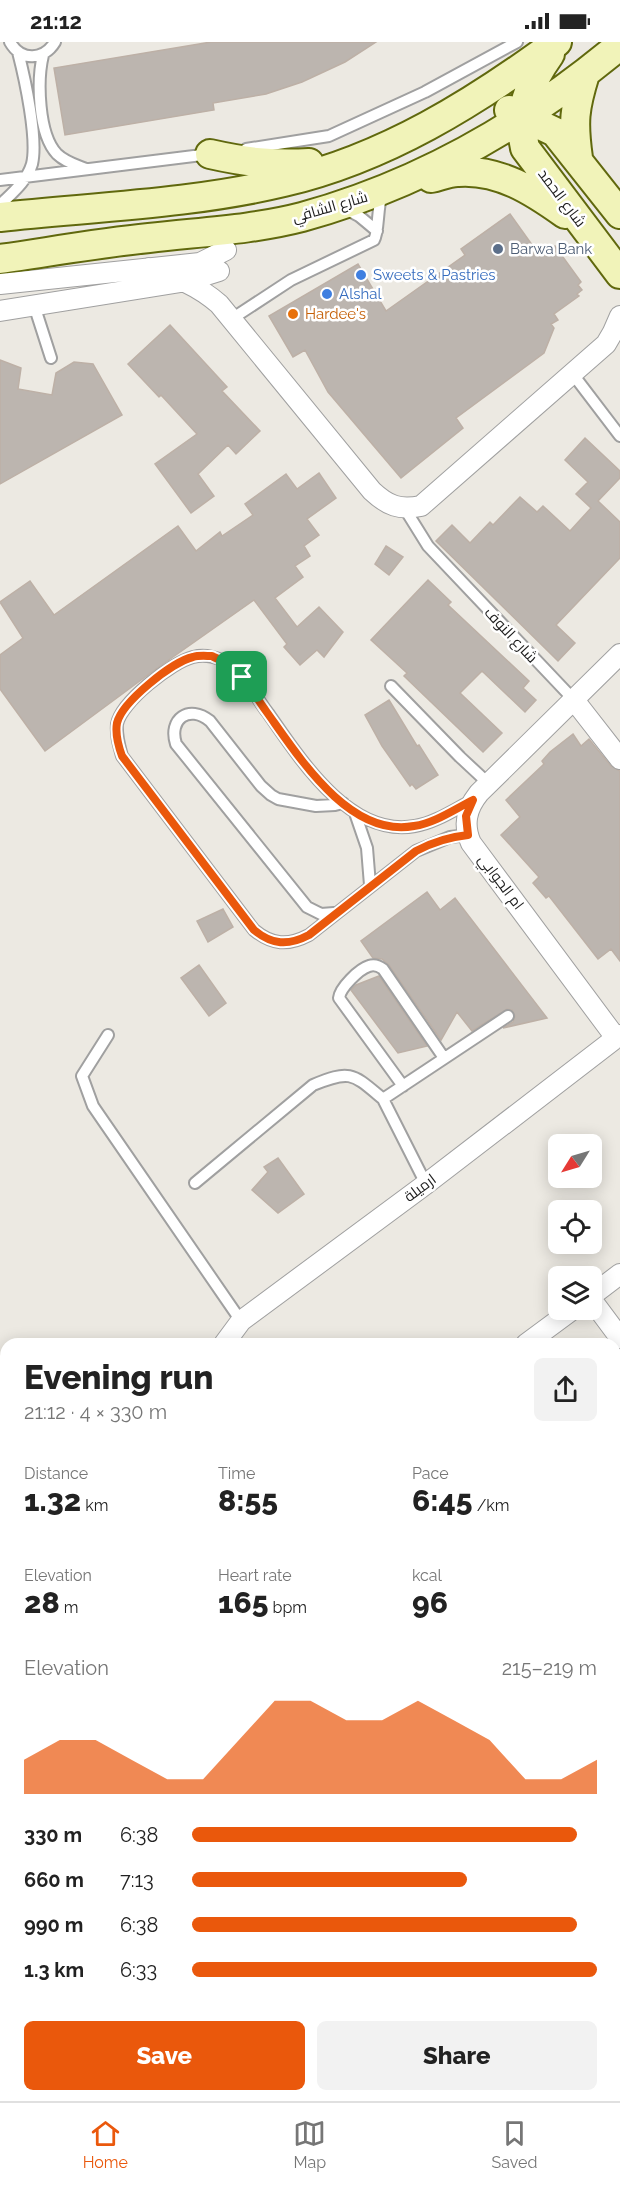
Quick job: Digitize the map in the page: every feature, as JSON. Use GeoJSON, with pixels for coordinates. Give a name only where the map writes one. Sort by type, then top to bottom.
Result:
{"type":"FeatureCollection","features":[{"type":"Feature","properties":{"kind":"main road"},"geometry":{"type":"LineString","coordinates":[[0,217],[215,195],[285,182],[342,165],[395,143],[476,98],[557,42]]}},
{"type":"Feature","properties":{"kind":"main road","name":"شارع الحمد"},"geometry":{"type":"LineString","coordinates":[[557,42],[528,90],[522,135],[525,148],[620,274]]}},
{"type":"Feature","properties":{"kind":"main road","name":"شارع الشافي"},"geometry":{"type":"LineString","coordinates":[[0,260],[114,242],[233,239],[392,187],[456,156],[524,116],[588,72],[620,45]]}},
{"type":"Feature","properties":{"kind":"main road"},"geometry":{"type":"LineString","coordinates":[[578,158],[574,127],[576,102],[588,72]]}},
{"type":"Feature","properties":{"kind":"main road"},"geometry":{"type":"LineString","coordinates":[[476,98],[524,116],[555,132],[578,158],[620,214]]}},
{"type":"Feature","properties":{"kind":"main road"},"geometry":{"type":"LineString","coordinates":[[210,154],[248,162],[279,165],[309,163],[342,165]]}},
{"type":"Feature","properties":{"kind":"main road"},"geometry":{"type":"LineString","coordinates":[[392,187],[457,172],[483,172],[510,180],[548,202],[584,227]]}},
{"type":"Feature","properties":{"kind":"street"},"geometry":{"type":"LineString","coordinates":[[0,284],[200,263],[233,239]]}},
{"type":"Feature","properties":{"kind":"street"},"geometry":{"type":"LineString","coordinates":[[225,312],[217,290],[219,271],[233,239]]}},
{"type":"Feature","properties":{"kind":"street"},"geometry":{"type":"LineString","coordinates":[[149,268],[187,281],[203,291],[225,312],[372,491],[381,500],[405,509],[421,506],[572,373],[613,342],[613,332],[620,316]]}},
{"type":"Feature","properties":{"kind":"street"},"geometry":{"type":"LineString","coordinates":[[0,311],[187,281],[219,271]]}},
{"type":"Feature","properties":{"kind":"street"},"geometry":{"type":"LineString","coordinates":[[468,835],[466,816],[473,800],[620,654]]}},
{"type":"Feature","properties":{"kind":"street","name":"شارع النوف"},"geometry":{"type":"LineString","coordinates":[[574,700],[620,759]]}},
{"type":"Feature","properties":{"kind":"street","name":"ام الجوابي"},"geometry":{"type":"LineString","coordinates":[[468,835],[471,843],[618,1036]]}},
{"type":"Feature","properties":{"kind":"street","name":"ارميلة"},"geometry":{"type":"LineString","coordinates":[[228,1338],[241,1321],[426,1184],[618,1036]]}},
{"type":"Feature","properties":{"kind":"street"},"geometry":{"type":"LineString","coordinates":[[602,1288],[620,1274]]}},
{"type":"Feature","properties":{"kind":"street"},"geometry":{"type":"LineString","coordinates":[[602,1313],[620,1338]]}},
{"type":"Feature","properties":{"kind":"street"},"geometry":{"type":"LineString","coordinates":[[534,1338],[558,1320]]}},
{"type":"Feature","properties":{"kind":"lane"},"geometry":{"type":"LineString","coordinates":[[0,44],[14,47],[34,57],[43,55],[56,42]]}},
{"type":"Feature","properties":{"kind":"lane"},"geometry":{"type":"LineString","coordinates":[[0,180],[210,154],[330,136],[425,92],[517,42]]}},
{"type":"Feature","properties":{"kind":"lane"},"geometry":{"type":"LineString","coordinates":[[0,205],[26,177],[32,163],[33,136],[14,47]]}},
{"type":"Feature","properties":{"kind":"lane"},"geometry":{"type":"LineString","coordinates":[[43,55],[40,69],[41,107],[46,135],[58,154],[67,161],[89,170]]}},
{"type":"Feature","properties":{"kind":"lane"},"geometry":{"type":"LineString","coordinates":[[588,72],[620,62]]}},
{"type":"Feature","properties":{"kind":"lane"},"geometry":{"type":"LineString","coordinates":[[225,312],[374,240],[377,231],[377,211],[392,187]]}},
{"type":"Feature","properties":{"kind":"lane"},"geometry":{"type":"LineString","coordinates":[[339,205],[359,216],[377,231]]}},
{"type":"Feature","properties":{"kind":"lane"},"geometry":{"type":"LineString","coordinates":[[34,305],[51,358]]}},
{"type":"Feature","properties":{"kind":"lane"},"geometry":{"type":"LineString","coordinates":[[572,373],[620,436]]}},
{"type":"Feature","properties":{"kind":"lane","name":"شارع النوف"},"geometry":{"type":"LineString","coordinates":[[405,509],[428,546],[574,700]]}},
{"type":"Feature","properties":{"kind":"lane"},"geometry":{"type":"LineString","coordinates":[[468,835],[432,842],[370,885],[309,935],[286,943],[274,942],[263,938],[254,930],[122,756],[117,740],[117,723],[124,708],[135,696],[177,664],[194,657],[212,656],[229,664],[242,677],[297,754],[355,813],[377,824],[402,828],[427,823],[473,800]]}},
{"type":"Feature","properties":{"kind":"lane"},"geometry":{"type":"LineString","coordinates":[[391,686],[489,784]]}},
{"type":"Feature","properties":{"kind":"lane"},"geometry":{"type":"LineString","coordinates":[[336,913],[321,914],[307,907],[176,744],[174,727],[186,714],[203,715],[266,791],[278,799],[316,806],[343,803]]}},
{"type":"Feature","properties":{"kind":"lane"},"geometry":{"type":"LineString","coordinates":[[355,813],[367,848],[370,885]]}},
{"type":"Feature","properties":{"kind":"lane"},"geometry":{"type":"LineString","coordinates":[[403,1086],[339,998],[339,991],[343,986],[365,967],[371,965],[383,969],[444,1058]]}},
{"type":"Feature","properties":{"kind":"lane"},"geometry":{"type":"LineString","coordinates":[[383,1100],[508,1016]]}},
{"type":"Feature","properties":{"kind":"lane"},"geometry":{"type":"LineString","coordinates":[[108,1035],[82,1076],[93,1106],[241,1321]]}},
{"type":"Feature","properties":{"kind":"lane"},"geometry":{"type":"LineString","coordinates":[[195,1183],[313,1085],[336,1076],[357,1077],[383,1100],[426,1184]]}},
{"type":"Feature","properties":{"kind":"building"},"geometry":{"type":"Polygon","coordinates":[[[211,42],[376,42],[345,62],[302,82],[266,94],[213,103],[214,110],[65,135],[54,68],[211,42]]]}},
{"type":"Feature","properties":{"kind":"building"},"geometry":{"type":"Polygon","coordinates":[[[510,214],[540,256],[555,246],[581,282],[578,285],[582,290],[577,294],[579,296],[554,314],[558,320],[551,324],[554,328],[544,353],[456,418],[463,428],[401,478],[328,392],[305,350],[293,357],[269,316],[358,264],[386,311],[465,255],[461,249],[510,214]]]}},
{"type":"Feature","properties":{"kind":"building"},"geometry":{"type":"Polygon","coordinates":[[[170,325],[227,387],[222,391],[260,431],[236,454],[228,445],[198,474],[214,496],[191,513],[155,464],[197,434],[128,364],[170,325]]]}},
{"type":"Feature","properties":{"kind":"building"},"geometry":{"type":"Polygon","coordinates":[[[0,360],[21,368],[18,389],[52,395],[56,373],[74,362],[93,364],[122,415],[0,484],[0,360]]]}},
{"type":"Feature","properties":{"kind":"building"},"geometry":{"type":"Polygon","coordinates":[[[585,438],[620,471],[620,478],[598,501],[620,522],[620,558],[556,625],[575,643],[558,661],[436,541],[452,525],[470,543],[490,522],[493,525],[520,497],[537,512],[543,506],[570,531],[591,508],[576,494],[588,482],[565,460],[585,438]]]}},
{"type":"Feature","properties":{"kind":"building"},"geometry":{"type":"Polygon","coordinates":[[[319,473],[336,498],[307,519],[319,535],[304,546],[310,556],[295,566],[303,577],[275,598],[297,627],[319,607],[343,632],[324,657],[317,650],[300,665],[284,647],[287,644],[254,600],[45,751],[0,689],[0,655],[23,638],[0,602],[30,581],[54,615],[178,526],[196,551],[220,532],[222,536],[253,515],[245,504],[286,474],[297,489],[319,473]]]}},
{"type":"Feature","properties":{"kind":"building"},"geometry":{"type":"Polygon","coordinates":[[[386,546],[403,557],[389,575],[375,564],[386,546]]]}},
{"type":"Feature","properties":{"kind":"building"},"geometry":{"type":"Polygon","coordinates":[[[428,580],[451,602],[448,605],[529,681],[523,688],[536,700],[525,712],[482,671],[460,693],[502,733],[483,752],[404,676],[407,673],[371,640],[428,580]]]}},
{"type":"Feature","properties":{"kind":"building"},"geometry":{"type":"Polygon","coordinates":[[[389,700],[438,775],[416,789],[412,784],[410,786],[382,746],[365,715],[389,700]]]}},
{"type":"Feature","properties":{"kind":"building"},"geometry":{"type":"Polygon","coordinates":[[[573,734],[581,746],[589,739],[611,766],[620,771],[620,961],[611,949],[598,959],[549,896],[546,898],[533,883],[539,877],[501,835],[520,817],[506,800],[544,764],[542,761],[550,752],[573,734]]]}},
{"type":"Feature","properties":{"kind":"building"},"geometry":{"type":"Polygon","coordinates":[[[427,892],[440,910],[455,898],[547,1018],[503,1028],[513,1022],[515,1016],[512,1010],[507,1009],[472,1031],[457,1012],[441,1040],[389,965],[382,959],[373,958],[361,941],[427,892]]]}},
{"type":"Feature","properties":{"kind":"building"},"geometry":{"type":"Polygon","coordinates":[[[223,909],[233,927],[208,942],[197,921],[223,909]]]}},
{"type":"Feature","properties":{"kind":"building"},"geometry":{"type":"Polygon","coordinates":[[[199,965],[226,1003],[209,1016],[181,978],[199,965]]]}},
{"type":"Feature","properties":{"kind":"building"},"geometry":{"type":"Polygon","coordinates":[[[379,976],[427,1046],[398,1053],[351,990],[356,985],[379,976]]]}},
{"type":"Feature","properties":{"kind":"building"},"geometry":{"type":"Polygon","coordinates":[[[278,1158],[304,1194],[278,1213],[252,1190],[268,1172],[264,1167],[278,1158]]]}},
{"type":"Feature","properties":{"kind":"place","name":"Barwa Bank"},"geometry":{"type":"Point","coordinates":[498,249]}},
{"type":"Feature","properties":{"kind":"place","name":"Sweets & Pastries"},"geometry":{"type":"Point","coordinates":[361,275]}},
{"type":"Feature","properties":{"kind":"place","name":"Alshal"},"geometry":{"type":"Point","coordinates":[327,294]}},
{"type":"Feature","properties":{"kind":"place","name":"Hardee's"},"geometry":{"type":"Point","coordinates":[293,314]}},
{"type":"Feature","properties":{"kind":"route"},"geometry":{"type":"LineString","coordinates":[[212,656],[229,664],[242,677],[297,754],[343,803],[365,820],[389,827],[414,826],[427,823],[473,800],[466,816],[468,835],[432,842],[400,861],[309,935],[286,943],[263,938],[254,930],[122,756],[117,740],[117,723],[124,708],[135,696],[177,664],[194,657],[212,656]]}}]}
